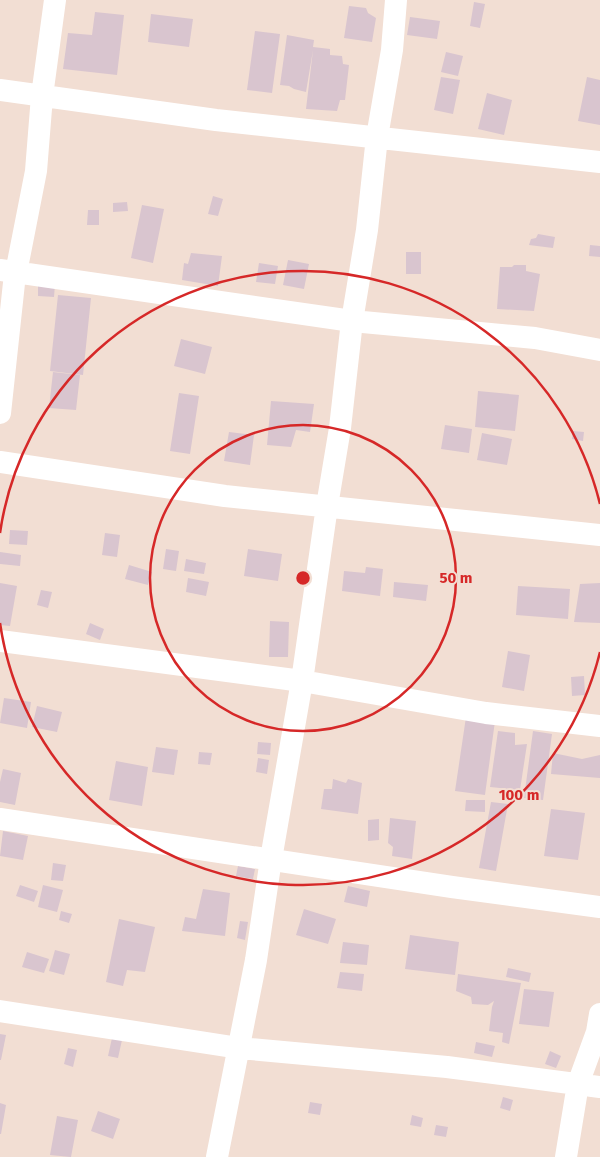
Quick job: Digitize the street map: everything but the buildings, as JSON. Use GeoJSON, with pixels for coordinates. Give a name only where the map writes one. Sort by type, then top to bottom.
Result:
{"type":"FeatureCollection","features":[{"type":"Feature","properties":{"kind":"street"},"geometry":{"type":"LineString","coordinates":[[0,413],[8,271],[36,171],[42,96],[55,0]]}},
{"type":"Feature","properties":{"kind":"street"},"geometry":{"type":"LineString","coordinates":[[217,1157],[256,960],[271,859],[302,681],[340,428],[352,321],[367,230],[378,137],[392,50],[396,0]]}},
{"type":"Feature","properties":{"kind":"street"},"geometry":{"type":"LineString","coordinates":[[0,90],[216,120],[600,162]]}},
{"type":"Feature","properties":{"kind":"street"},"geometry":{"type":"LineString","coordinates":[[8,271],[352,321],[535,338],[600,350]]}},
{"type":"Feature","properties":{"kind":"street"},"geometry":{"type":"LineString","coordinates":[[0,462],[224,496],[600,535]]}},
{"type":"Feature","properties":{"kind":"street"},"geometry":{"type":"LineString","coordinates":[[0,641],[302,681],[486,713],[600,726]]}},
{"type":"Feature","properties":{"kind":"street"},"geometry":{"type":"LineString","coordinates":[[0,819],[600,907]]}},
{"type":"Feature","properties":{"kind":"street"},"geometry":{"type":"LineString","coordinates":[[0,1011],[239,1048],[447,1067],[600,1087]]}},
{"type":"Feature","properties":{"kind":"street"},"geometry":{"type":"LineString","coordinates":[[566,1157],[578,1084],[596,1032],[600,1014]]}}]}
